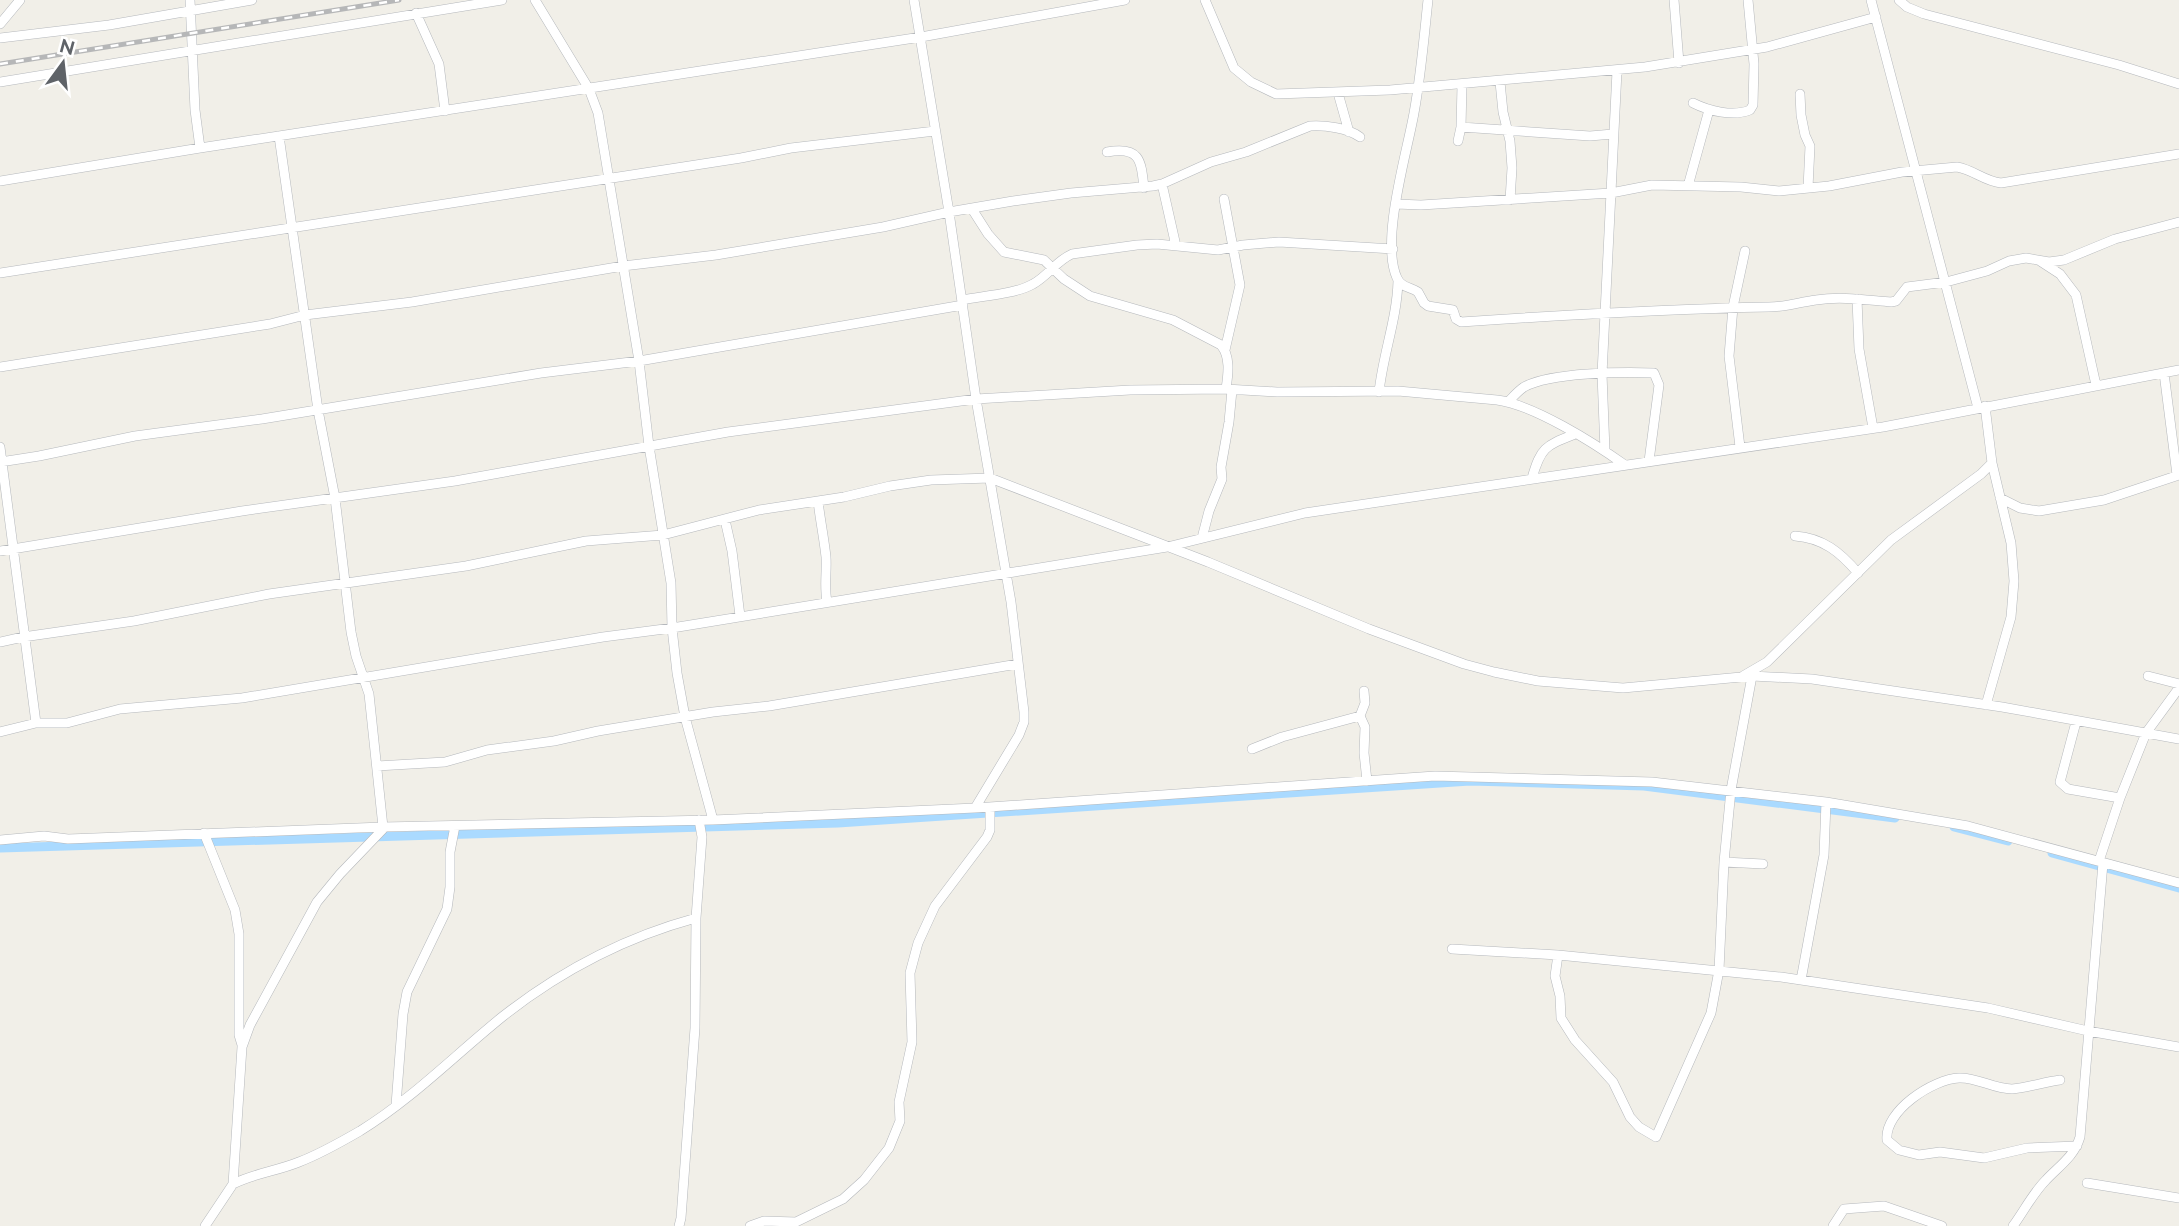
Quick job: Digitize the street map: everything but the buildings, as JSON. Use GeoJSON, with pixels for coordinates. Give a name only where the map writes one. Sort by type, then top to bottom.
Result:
{"type":"FeatureCollection","features":[{"type":"Feature","properties":{"kind":"street"},"geometry":{"type":"LineString","coordinates":[[0,24],[20,0]]}},
{"type":"Feature","properties":{"kind":"street"},"geometry":{"type":"LineString","coordinates":[[190,0],[195,110],[200,148]]}},
{"type":"Feature","properties":{"kind":"street"},"geometry":{"type":"LineString","coordinates":[[0,38],[109,25],[252,0]]}},
{"type":"Feature","properties":{"kind":"street"},"geometry":{"type":"LineString","coordinates":[[0,82],[502,0]]}},
{"type":"Feature","properties":{"kind":"street"},"geometry":{"type":"LineString","coordinates":[[535,0],[589,89],[598,113],[639,361],[649,446],[671,583],[672,628],[685,717],[713,820]]}},
{"type":"Feature","properties":{"kind":"street"},"geometry":{"type":"LineString","coordinates":[[914,0],[1006,573],[1024,722],[975,808]]}},
{"type":"Feature","properties":{"kind":"street"},"geometry":{"type":"LineString","coordinates":[[0,181],[921,37],[1125,0]]}},
{"type":"Feature","properties":{"kind":"street"},"geometry":{"type":"LineString","coordinates":[[1205,0],[1228,58],[1239,74],[1276,94],[1462,85],[1564,73],[1617,71],[1754,50],[1876,17]]}},
{"type":"Feature","properties":{"kind":"street"},"geometry":{"type":"LineString","coordinates":[[1379,392],[1382,363],[1388,350],[1394,322],[1398,281],[1393,249],[1396,204],[1415,111],[1428,0]]}},
{"type":"Feature","properties":{"kind":"street"},"geometry":{"type":"LineString","coordinates":[[1674,0],[1679,62]]}},
{"type":"Feature","properties":{"kind":"street"},"geometry":{"type":"LineString","coordinates":[[1693,103],[1709,110],[1739,113],[1750,110],[1753,105],[1754,50],[1748,0]]}},
{"type":"Feature","properties":{"kind":"street"},"geometry":{"type":"LineString","coordinates":[[1871,0],[1982,407],[2011,543],[2014,581],[2011,617],[1986,705]]}},
{"type":"Feature","properties":{"kind":"street"},"geometry":{"type":"LineString","coordinates":[[1899,0],[1907,8],[1924,14],[2119,65],[2179,84]]}},
{"type":"Feature","properties":{"kind":"street"},"geometry":{"type":"LineString","coordinates":[[416,13],[439,64],[445,111]]}},
{"type":"Feature","properties":{"kind":"street"},"geometry":{"type":"LineString","coordinates":[[1605,451],[1602,374],[1617,71]]}},
{"type":"Feature","properties":{"kind":"street"},"geometry":{"type":"LineString","coordinates":[[1500,82],[1512,168],[1510,200]]}},
{"type":"Feature","properties":{"kind":"street"},"geometry":{"type":"LineString","coordinates":[[1458,141],[1462,85]]}},
{"type":"Feature","properties":{"kind":"street"},"geometry":{"type":"LineString","coordinates":[[1338,93],[1349,132]]}},
{"type":"Feature","properties":{"kind":"street"},"geometry":{"type":"LineString","coordinates":[[1800,94],[1801,115],[1810,146],[1808,188]]}},
{"type":"Feature","properties":{"kind":"street"},"geometry":{"type":"LineString","coordinates":[[1688,186],[1709,110]]}},
{"type":"Feature","properties":{"kind":"street"},"geometry":{"type":"LineString","coordinates":[[0,367],[623,266],[716,255],[883,227],[949,212],[1071,193],[1144,188],[1162,184],[1211,162],[1246,152],[1310,126],[1320,125],[1360,137]]}},
{"type":"Feature","properties":{"kind":"street"},"geometry":{"type":"LineString","coordinates":[[1461,127],[1590,136],[1613,134]]}},
{"type":"Feature","properties":{"kind":"street"},"geometry":{"type":"LineString","coordinates":[[0,273],[791,148],[935,131]]}},
{"type":"Feature","properties":{"kind":"street"},"geometry":{"type":"LineString","coordinates":[[242,1046],[261,1002],[317,902],[384,827],[369,694],[351,632],[335,498],[318,410],[279,136]]}},
{"type":"Feature","properties":{"kind":"street"},"geometry":{"type":"LineString","coordinates":[[1107,152],[1123,150],[1137,155],[1141,161],[1144,188]]}},
{"type":"Feature","properties":{"kind":"street"},"geometry":{"type":"LineString","coordinates":[[1396,204],[1421,205],[1611,193],[1652,186],[1779,191],[1902,172],[1957,167],[1983,179],[2001,183],[2179,154]]}},
{"type":"Feature","properties":{"kind":"street"},"geometry":{"type":"LineString","coordinates":[[1162,184],[1176,246]]}},
{"type":"Feature","properties":{"kind":"street"},"geometry":{"type":"LineString","coordinates":[[1202,538],[1222,479],[1221,467],[1229,422],[1226,350],[1240,285],[1224,199]]}},
{"type":"Feature","properties":{"kind":"street"},"geometry":{"type":"LineString","coordinates":[[972,209],[1004,252],[1044,260],[1064,279],[1090,296],[1173,320],[1226,350]]}},
{"type":"Feature","properties":{"kind":"street"},"geometry":{"type":"LineString","coordinates":[[1398,281],[1418,292],[1423,303],[1428,306],[1453,310],[1456,319],[1461,322],[1787,306],[1817,299],[1891,302],[1907,287],[1946,282],[2026,258],[2064,260],[2115,239],[2179,222]]}},
{"type":"Feature","properties":{"kind":"street"},"geometry":{"type":"LineString","coordinates":[[1,461],[135,436],[318,410],[541,373],[639,361],[963,303],[1029,287],[1064,258],[1081,252],[1137,245],[1209,250],[1261,243],[1301,242],[1348,248],[1393,249]]}},
{"type":"Feature","properties":{"kind":"street"},"geometry":{"type":"LineString","coordinates":[[1740,447],[1729,356],[1733,307],[1745,251]]}},
{"type":"Feature","properties":{"kind":"street"},"geometry":{"type":"LineString","coordinates":[[2039,260],[2060,274],[2076,295],[2096,384]]}},
{"type":"Feature","properties":{"kind":"street"},"geometry":{"type":"LineString","coordinates":[[1857,299],[1863,376],[1873,428]]}},
{"type":"Feature","properties":{"kind":"street"},"geometry":{"type":"LineString","coordinates":[[0,732],[36,723],[67,723],[120,709],[242,698],[1167,547],[1305,513],[1873,428],[2179,370]]}},
{"type":"Feature","properties":{"kind":"street"},"geometry":{"type":"LineString","coordinates":[[1508,402],[1524,387],[1540,381],[1602,374],[1650,373],[1657,376],[1659,385],[1649,461]]}},
{"type":"Feature","properties":{"kind":"street"},"geometry":{"type":"LineString","coordinates":[[2000,498],[2020,508],[2039,511],[2104,500],[2178,475],[2164,373]]}},
{"type":"Feature","properties":{"kind":"street"},"geometry":{"type":"LineString","coordinates":[[0,551],[229,513],[443,483],[728,432],[976,399],[1116,391],[1379,392],[1508,402],[1575,434],[1625,465]]}},
{"type":"Feature","properties":{"kind":"street"},"geometry":{"type":"LineString","coordinates":[[1532,478],[1540,452],[1575,434]]}},
{"type":"Feature","properties":{"kind":"street"},"geometry":{"type":"LineString","coordinates":[[0,447],[36,723]]}},
{"type":"Feature","properties":{"kind":"street"},"geometry":{"type":"LineString","coordinates":[[1558,955],[1555,976],[1560,996],[1561,1018],[1575,1040],[1613,1082],[1635,1122],[1656,1137],[1711,1013],[1719,970],[1724,862],[1731,790],[1747,677],[1767,662],[1891,540],[1993,463]]}},
{"type":"Feature","properties":{"kind":"street"},"geometry":{"type":"LineString","coordinates":[[0,642],[23,636],[95,628],[269,594],[466,566],[586,541],[663,535],[759,510],[931,480],[990,478],[1369,629],[1464,664],[1494,672],[1538,681],[1623,688],[1747,677],[1812,679],[1986,705],[2179,739]]}},
{"type":"Feature","properties":{"kind":"street"},"geometry":{"type":"LineString","coordinates":[[818,501],[827,570],[824,585],[827,601]]}},
{"type":"Feature","properties":{"kind":"street"},"geometry":{"type":"LineString","coordinates":[[725,520],[732,551],[740,616]]}},
{"type":"Feature","properties":{"kind":"street"},"geometry":{"type":"LineString","coordinates":[[1795,536],[1833,547],[1858,573]]}},
{"type":"Feature","properties":{"kind":"street"},"geometry":{"type":"LineString","coordinates":[[377,766],[445,762],[487,750],[1018,664]]}},
{"type":"Feature","properties":{"kind":"street"},"geometry":{"type":"LineString","coordinates":[[2013,1226],[2045,1181],[2066,1162],[2077,1146],[2082,1121],[2101,862],[2120,798],[2147,733],[2179,686],[2148,676]]}},
{"type":"Feature","properties":{"kind":"street"},"geometry":{"type":"LineString","coordinates":[[1364,691],[1365,703],[1360,716],[1365,727],[1367,781]]}},
{"type":"Feature","properties":{"kind":"street"},"geometry":{"type":"LineString","coordinates":[[1252,749],[1282,737],[1360,716]]}},
{"type":"Feature","properties":{"kind":"street"},"geometry":{"type":"LineString","coordinates":[[2076,722],[2060,782],[2068,789],[2120,798]]}},
{"type":"Feature","properties":{"kind":"street"},"geometry":{"type":"LineString","coordinates":[[0,841],[44,836],[68,839],[384,827],[713,820],[975,808],[1435,776],[1501,777],[1652,782],[1826,802],[1968,826],[2179,883]]}},
{"type":"Feature","properties":{"kind":"street"},"geometry":{"type":"LineString","coordinates":[[1801,980],[1824,855],[1826,802]]}},
{"type":"Feature","properties":{"kind":"street"},"geometry":{"type":"LineString","coordinates":[[750,1226],[764,1221],[796,1222],[843,1199],[864,1180],[889,1148],[900,1121],[898,1102],[912,1042],[909,973],[918,943],[935,906],[987,837],[990,830],[990,807]]}},
{"type":"Feature","properties":{"kind":"street"},"geometry":{"type":"LineString","coordinates":[[679,1226],[695,1028],[696,918],[702,837],[699,820]]}},
{"type":"Feature","properties":{"kind":"street"},"geometry":{"type":"LineString","coordinates":[[396,1105],[407,992],[447,909],[450,852],[455,826]]}},
{"type":"Feature","properties":{"kind":"street"},"geometry":{"type":"LineString","coordinates":[[204,833],[234,910],[239,934],[239,1035],[242,1046],[233,1184],[205,1226]]}},
{"type":"Feature","properties":{"kind":"street"},"geometry":{"type":"LineString","coordinates":[[1724,862],[1763,864]]}},
{"type":"Feature","properties":{"kind":"street"},"geometry":{"type":"LineString","coordinates":[[233,1184],[254,1174],[296,1163],[320,1153],[362,1130],[527,999],[598,956],[633,939],[696,918]]}},
{"type":"Feature","properties":{"kind":"street"},"geometry":{"type":"LineString","coordinates":[[1452,949],[1558,955],[1801,980],[1989,1008],[2088,1031],[2179,1047]]}},
{"type":"Feature","properties":{"kind":"street"},"geometry":{"type":"LineString","coordinates":[[2060,1080],[2007,1088],[1973,1079],[1942,1080],[1907,1102],[1888,1129],[1887,1140],[1899,1150],[1919,1155],[1940,1152],[1984,1158],[2037,1146],[2077,1146]]}},
{"type":"Feature","properties":{"kind":"street"},"geometry":{"type":"LineString","coordinates":[[2087,1183],[2179,1198]]}},
{"type":"Feature","properties":{"kind":"street"},"geometry":{"type":"LineString","coordinates":[[1833,1226],[1844,1209],[1884,1206],[1942,1226]]}},
{"type":"Feature","properties":{"kind":"waterway"},"geometry":{"type":"LineString","coordinates":[[0,848],[838,823],[1470,781],[1644,786],[1895,818]]}},
{"type":"Feature","properties":{"kind":"waterway"},"geometry":{"type":"LineString","coordinates":[[1954,827],[2008,841]]}},
{"type":"Feature","properties":{"kind":"waterway"},"geometry":{"type":"LineString","coordinates":[[2052,853],[2179,888]]}},
{"type":"Feature","properties":{"kind":"railway"},"geometry":{"type":"LineString","coordinates":[[0,64],[399,0]]}}]}
